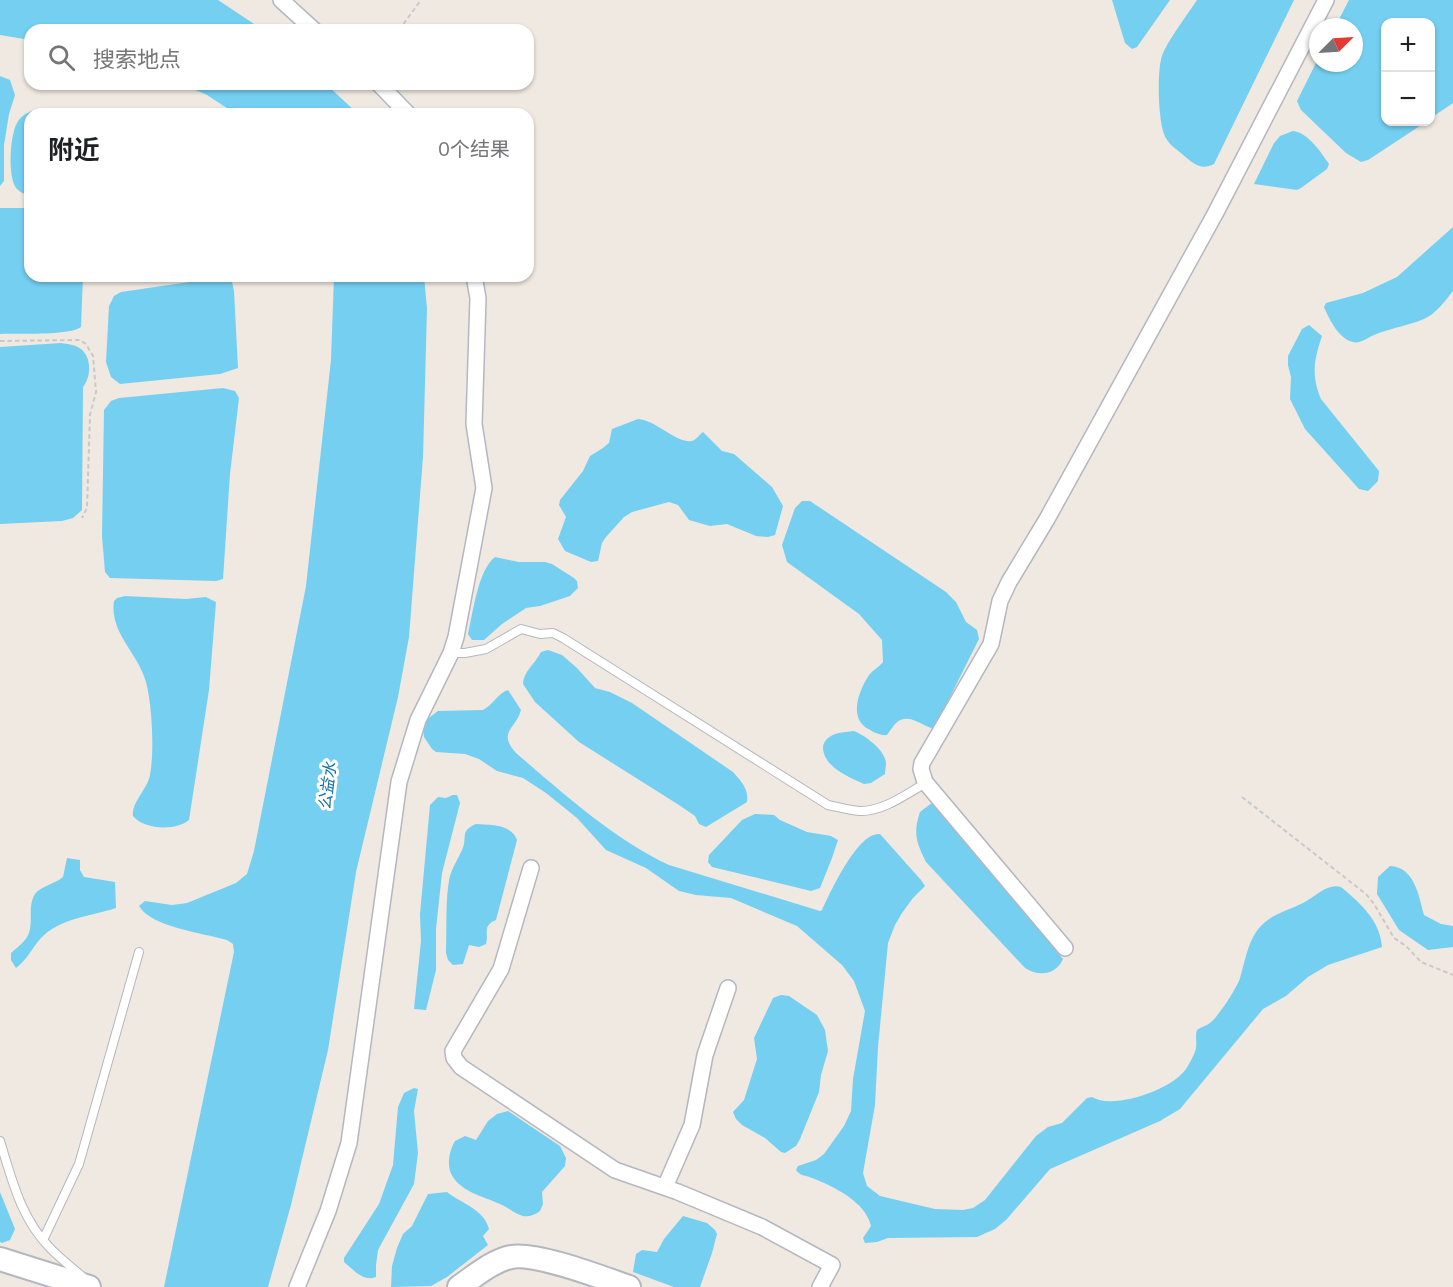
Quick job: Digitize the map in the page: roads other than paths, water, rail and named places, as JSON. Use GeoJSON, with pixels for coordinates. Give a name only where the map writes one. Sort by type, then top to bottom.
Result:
{"type":"FeatureCollection","features":[{"type":"Feature","properties":{"kind":"street"},"geometry":{"type":"LineString","coordinates":[[281,0],[307,24]]}},
{"type":"Feature","properties":{"kind":"street"},"geometry":{"type":"LineString","coordinates":[[1065,948],[926,783],[921,769],[922,763],[991,644],[999,601],[1009,582],[1047,519],[1204,234],[1326,0]]}},
{"type":"Feature","properties":{"kind":"street"},"geometry":{"type":"LineString","coordinates":[[385,90],[402,108]]}},
{"type":"Feature","properties":{"kind":"street"},"geometry":{"type":"LineString","coordinates":[[297,1287],[328,1211],[349,1143],[399,782],[418,720],[451,653],[458,630],[484,488],[474,424],[478,298],[475,282]]}},
{"type":"Feature","properties":{"kind":"street"},"geometry":{"type":"LineString","coordinates":[[531,868],[501,969],[453,1051],[454,1058],[460,1067],[615,1170],[665,1187],[762,1227],[832,1265],[820,1287]]}},
{"type":"Feature","properties":{"kind":"street"},"geometry":{"type":"LineString","coordinates":[[665,1187],[692,1125],[705,1055],[728,988]]}},
{"type":"Feature","properties":{"kind":"street"},"geometry":{"type":"LineString","coordinates":[[459,1287],[496,1262],[521,1256],[564,1265],[629,1287]]}},
{"type":"Feature","properties":{"kind":"street"},"geometry":{"type":"LineString","coordinates":[[0,1259],[89,1287]]}},
{"type":"Feature","properties":{"kind":"lane"},"geometry":{"type":"LineString","coordinates":[[451,653],[486,649],[521,629],[540,634],[553,633],[607,664],[828,805],[859,811],[871,810],[926,783]]}},
{"type":"Feature","properties":{"kind":"lane"},"geometry":{"type":"LineString","coordinates":[[44,1240],[79,1164],[139,952]]}},
{"type":"Feature","properties":{"kind":"lane"},"geometry":{"type":"LineString","coordinates":[[0,1141],[19,1201],[30,1222],[51,1249],[95,1287]]}},
{"type":"Feature","properties":{"kind":"water"},"geometry":{"type":"Polygon","coordinates":[[[0,0],[218,0],[254,24],[24,24],[24,39],[0,35],[0,0]]]}},
{"type":"Feature","properties":{"kind":"water"},"geometry":{"type":"Polygon","coordinates":[[[1112,0],[1170,0],[1137,47],[1132,49],[1125,43],[1112,0]]]}},
{"type":"Feature","properties":{"kind":"water"},"geometry":{"type":"Polygon","coordinates":[[[1197,0],[1294,0],[1214,164],[1205,167],[1193,163],[1167,140],[1162,127],[1159,105],[1161,58],[1171,38],[1197,0]]]}},
{"type":"Feature","properties":{"kind":"water"},"geometry":{"type":"Polygon","coordinates":[[[1349,0],[1453,0],[1453,103],[1435,115],[1435,18],[1381,18],[1381,126],[1420,126],[1368,160],[1361,162],[1346,153],[1301,110],[1297,101],[1312,72],[1363,72],[1363,18],[1340,18],[1349,0]]]}},
{"type":"Feature","properties":{"kind":"water"},"geometry":{"type":"Polygon","coordinates":[[[0,76],[10,80],[15,95],[4,145],[4,181],[0,186],[0,76]]]}},
{"type":"Feature","properties":{"kind":"water"},"geometry":{"type":"Polygon","coordinates":[[[196,90],[332,90],[352,108],[227,108],[196,90]]]}},
{"type":"Feature","properties":{"kind":"water"},"geometry":{"type":"Polygon","coordinates":[[[23,116],[24,193],[17,189],[14,183],[11,166],[13,137],[17,123],[23,116]]]}},
{"type":"Feature","properties":{"kind":"water"},"geometry":{"type":"Polygon","coordinates":[[[1293,131],[1304,135],[1314,144],[1329,164],[1327,169],[1297,190],[1254,184],[1274,143],[1280,136],[1293,131]]]}},
{"type":"Feature","properties":{"kind":"water"},"geometry":{"type":"Polygon","coordinates":[[[0,208],[24,208],[24,282],[83,282],[81,327],[55,333],[0,334],[0,208]]]}},
{"type":"Feature","properties":{"kind":"water"},"geometry":{"type":"Polygon","coordinates":[[[1453,227],[1453,291],[1437,310],[1418,321],[1381,332],[1358,342],[1348,340],[1339,333],[1324,307],[1326,303],[1363,293],[1397,277],[1453,227]]]}},
{"type":"Feature","properties":{"kind":"water"},"geometry":{"type":"Polygon","coordinates":[[[190,282],[232,282],[238,368],[220,374],[120,384],[111,377],[106,362],[109,306],[114,296],[121,292],[190,282]]]}},
{"type":"Feature","properties":{"kind":"water","name":"公益水"},"geometry":{"type":"Polygon","coordinates":[[[334,282],[425,282],[427,309],[423,457],[409,637],[398,697],[356,872],[328,1050],[291,1205],[268,1287],[164,1287],[234,952],[233,944],[227,940],[166,924],[145,913],[139,906],[145,901],[172,905],[187,903],[236,883],[247,874],[254,851],[306,586],[331,360],[334,282]]]}},
{"type":"Feature","properties":{"kind":"water"},"geometry":{"type":"Polygon","coordinates":[[[1309,325],[1322,336],[1315,368],[1321,399],[1379,471],[1378,481],[1368,491],[1359,489],[1305,429],[1290,399],[1291,377],[1288,356],[1302,329],[1309,325]]]}},
{"type":"Feature","properties":{"kind":"water"},"geometry":{"type":"Polygon","coordinates":[[[61,343],[81,349],[89,362],[89,373],[83,387],[82,510],[73,518],[62,521],[0,524],[0,347],[61,343]]]}},
{"type":"Feature","properties":{"kind":"water"},"geometry":{"type":"Polygon","coordinates":[[[223,388],[235,391],[239,398],[230,474],[223,579],[216,581],[110,578],[105,572],[102,536],[104,410],[111,401],[119,398],[223,388]]]}},
{"type":"Feature","properties":{"kind":"water"},"geometry":{"type":"Polygon","coordinates":[[[638,419],[652,423],[686,441],[693,440],[703,432],[722,451],[734,454],[772,487],[783,506],[775,535],[756,536],[727,524],[710,526],[689,520],[678,505],[669,502],[632,512],[624,517],[602,543],[598,561],[591,562],[565,551],[558,539],[566,517],[559,505],[560,500],[583,471],[590,456],[609,443],[612,429],[638,419]]]}},
{"type":"Feature","properties":{"kind":"water"},"geometry":{"type":"Polygon","coordinates":[[[802,501],[810,501],[946,592],[956,602],[966,622],[977,630],[979,639],[934,729],[905,719],[896,723],[887,735],[884,735],[870,730],[860,722],[858,701],[869,675],[883,662],[882,640],[859,614],[787,562],[782,545],[795,508],[802,501]]]}},
{"type":"Feature","properties":{"kind":"water"},"geometry":{"type":"Polygon","coordinates":[[[495,557],[519,562],[552,564],[574,578],[578,588],[570,596],[526,608],[502,624],[484,640],[472,640],[468,634],[480,582],[489,563],[495,557]]]}},
{"type":"Feature","properties":{"kind":"water"},"geometry":{"type":"Polygon","coordinates":[[[125,596],[186,599],[206,597],[216,602],[209,690],[189,820],[176,826],[152,826],[138,821],[133,816],[136,802],[149,779],[152,732],[149,695],[144,675],[116,624],[114,601],[125,596]]]}},
{"type":"Feature","properties":{"kind":"water"},"geometry":{"type":"Polygon","coordinates":[[[548,650],[562,655],[595,688],[610,692],[632,703],[733,772],[746,789],[747,802],[706,827],[699,824],[695,816],[679,805],[579,742],[535,702],[523,684],[527,672],[541,652],[548,650]]]}},
{"type":"Feature","properties":{"kind":"water"},"geometry":{"type":"Polygon","coordinates":[[[508,690],[521,710],[508,735],[508,740],[516,753],[608,829],[669,865],[820,911],[854,852],[863,842],[880,834],[921,880],[925,886],[902,913],[888,943],[875,1105],[863,1173],[867,1186],[880,1196],[935,1209],[973,1208],[985,1200],[1036,1136],[1048,1127],[1062,1123],[1087,1098],[1114,1101],[1142,1096],[1156,1091],[1179,1077],[1192,1059],[1196,1048],[1197,1030],[1213,1020],[1235,988],[1254,935],[1264,923],[1274,916],[1332,886],[1341,887],[1368,913],[1377,928],[1382,947],[1328,965],[1308,977],[1286,996],[1263,1009],[1180,1109],[1160,1121],[1050,1169],[1006,1220],[995,1229],[977,1237],[888,1238],[865,1243],[863,1238],[871,1226],[868,1217],[856,1202],[839,1190],[796,1170],[798,1166],[816,1160],[824,1154],[844,1126],[851,1111],[853,1079],[865,1011],[854,981],[842,965],[797,926],[731,898],[679,891],[646,868],[606,850],[577,818],[523,778],[497,771],[479,759],[465,754],[436,752],[424,737],[423,727],[426,720],[438,711],[483,710],[508,690]]]}},
{"type":"Feature","properties":{"kind":"water"},"geometry":{"type":"Polygon","coordinates":[[[854,731],[874,744],[885,758],[885,774],[871,783],[864,784],[844,774],[832,766],[824,754],[823,745],[830,737],[854,731]]]}},
{"type":"Feature","properties":{"kind":"water"},"geometry":{"type":"Polygon","coordinates":[[[457,795],[460,803],[442,873],[436,929],[436,970],[426,1010],[414,1009],[430,805],[438,797],[446,798],[457,795]]]}},
{"type":"Feature","properties":{"kind":"water"},"geometry":{"type":"Polygon","coordinates":[[[933,802],[1063,959],[1052,971],[1036,973],[1025,968],[926,862],[916,832],[920,812],[933,802]]]}},
{"type":"Feature","properties":{"kind":"water"},"geometry":{"type":"Polygon","coordinates":[[[755,814],[774,815],[807,832],[831,836],[838,840],[820,888],[811,891],[712,867],[708,862],[709,855],[742,820],[755,814]]]}},
{"type":"Feature","properties":{"kind":"water"},"geometry":{"type":"Polygon","coordinates":[[[476,824],[505,828],[517,840],[496,920],[487,927],[486,944],[479,947],[469,945],[463,964],[453,965],[446,953],[448,884],[451,872],[464,846],[467,829],[476,824]]]}},
{"type":"Feature","properties":{"kind":"water"},"geometry":{"type":"Polygon","coordinates":[[[67,858],[80,860],[80,870],[84,877],[115,882],[116,908],[77,918],[57,926],[41,938],[16,968],[11,960],[11,953],[28,935],[32,899],[38,891],[63,877],[67,858]]]}},
{"type":"Feature","properties":{"kind":"water"},"geometry":{"type":"Polygon","coordinates":[[[1390,866],[1398,868],[1410,877],[1418,892],[1424,915],[1441,924],[1453,926],[1453,947],[1428,950],[1399,930],[1377,894],[1378,877],[1390,866]]]}},
{"type":"Feature","properties":{"kind":"water"},"geometry":{"type":"Polygon","coordinates":[[[781,995],[789,996],[817,1015],[825,1030],[828,1051],[819,1092],[800,1139],[796,1146],[785,1153],[742,1125],[733,1112],[744,1100],[757,1059],[754,1038],[773,998],[781,995]]]}},
{"type":"Feature","properties":{"kind":"water"},"geometry":{"type":"Polygon","coordinates":[[[414,1088],[418,1089],[414,1111],[418,1153],[414,1184],[378,1250],[376,1277],[367,1278],[344,1262],[344,1258],[379,1204],[393,1165],[398,1107],[404,1093],[414,1088]]]}},
{"type":"Feature","properties":{"kind":"water"},"geometry":{"type":"Polygon","coordinates":[[[508,1111],[560,1146],[566,1158],[565,1166],[542,1192],[543,1204],[540,1211],[530,1216],[520,1215],[469,1191],[457,1182],[450,1169],[450,1154],[455,1141],[465,1136],[476,1140],[488,1121],[497,1114],[508,1111]]]}},
{"type":"Feature","properties":{"kind":"water"},"geometry":{"type":"Polygon","coordinates":[[[0,1192],[15,1229],[10,1240],[2,1243],[0,1242],[0,1192]]]}},
{"type":"Feature","properties":{"kind":"water"},"geometry":{"type":"Polygon","coordinates":[[[447,1192],[482,1216],[489,1229],[483,1236],[488,1245],[447,1277],[431,1286],[391,1287],[392,1266],[403,1234],[412,1226],[428,1194],[447,1192]]]}},
{"type":"Feature","properties":{"kind":"water"},"geometry":{"type":"Polygon","coordinates":[[[683,1216],[707,1223],[717,1234],[700,1287],[674,1287],[633,1272],[636,1254],[642,1250],[657,1252],[664,1239],[683,1216]]]}}]}
